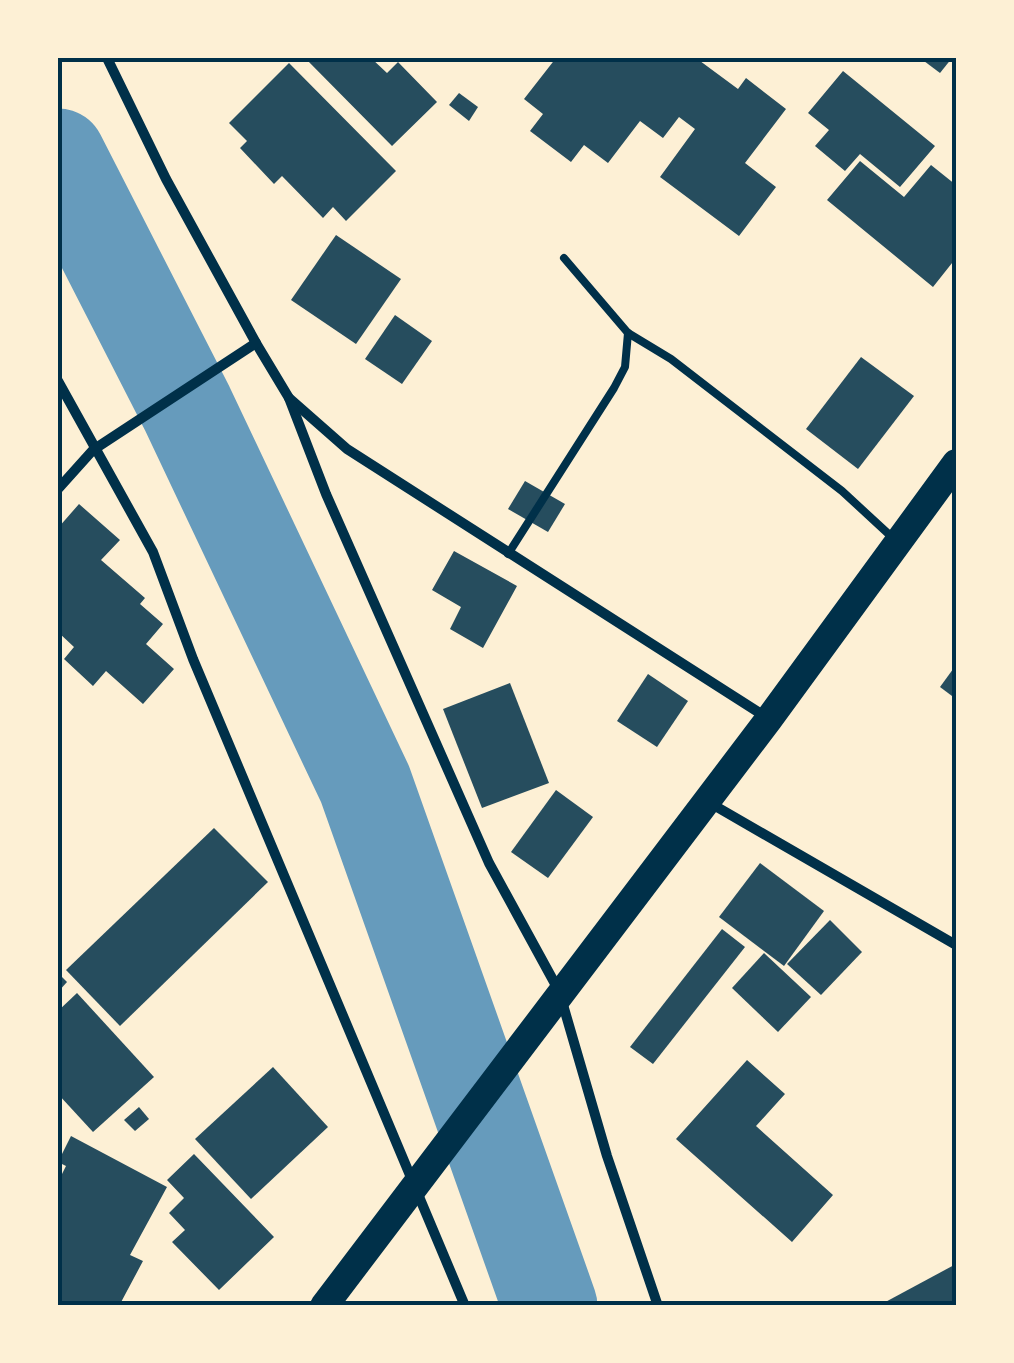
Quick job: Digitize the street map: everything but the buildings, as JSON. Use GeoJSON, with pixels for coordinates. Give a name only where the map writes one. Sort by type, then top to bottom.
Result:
{"type":"FeatureCollection","features":[{"type":"Feature","properties":{"kind":"highway"},"geometry":{"type":"LineString","coordinates":[[324,1306],[554,997],[769,719],[956,464]]}},
{"type":"Feature","properties":{"kind":"street"},"geometry":{"type":"LineString","coordinates":[[107,58],[166,179],[290,398],[326,494],[489,863],[554,997],[658,1306]]}},
{"type":"Feature","properties":{"kind":"street"},"geometry":{"type":"LineString","coordinates":[[58,489],[93,450],[256,343]]}},
{"type":"Feature","properties":{"kind":"street"},"geometry":{"type":"LineString","coordinates":[[58,381],[153,552],[193,658],[420,1177],[465,1306]]}},
{"type":"Feature","properties":{"kind":"street"},"geometry":{"type":"LineString","coordinates":[[290,398],[347,449],[769,719]]}},
{"type":"Feature","properties":{"kind":"street"},"geometry":{"type":"LineString","coordinates":[[705,800],[956,944]]}},
{"type":"Feature","properties":{"kind":"lane"},"geometry":{"type":"LineString","coordinates":[[564,258],[628,333],[672,359],[842,490],[898,542]]}},
{"type":"Feature","properties":{"kind":"lane"},"geometry":{"type":"LineString","coordinates":[[508,554],[619,378],[628,333]]}},
{"type":"Feature","properties":{"kind":"waterway"},"geometry":{"type":"LineString","coordinates":[[58,156],[187,408],[365,784],[550,1306]]}}]}
